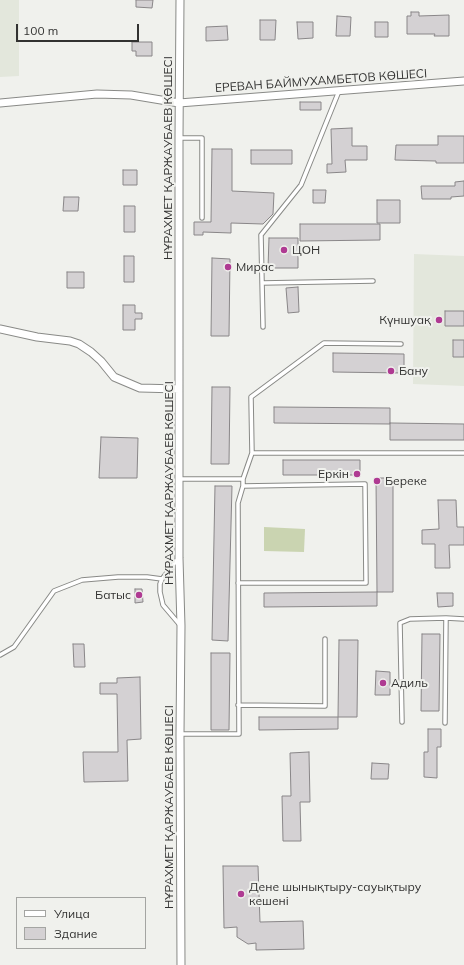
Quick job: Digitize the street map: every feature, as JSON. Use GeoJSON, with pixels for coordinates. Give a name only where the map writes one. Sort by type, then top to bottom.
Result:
{"type":"FeatureCollection","features":[{"type":"Feature","properties":{"kind":"street","name":"НҰРАХМЕТ ҚАРЖАУБАЕВ КӨШЕСІ"},"geometry":{"type":"LineString","coordinates":[[180,0],[179,558],[181,626],[181,965]]}},
{"type":"Feature","properties":{"kind":"street","name":"ЕРЕВАН БАЙМУХАМБЕТОВ КӨШЕСІ"},"geometry":{"type":"LineString","coordinates":[[0,103],[97,94],[131,95],[179,103],[464,82]]}},
{"type":"Feature","properties":{"kind":"street"},"geometry":{"type":"LineString","coordinates":[[0,329],[37,337],[70,341],[79,344],[101,361],[114,377],[140,388],[179,389]]}},
{"type":"Feature","properties":{"kind":"lane"},"geometry":{"type":"LineString","coordinates":[[263,327],[261,235],[301,185],[339,91]]}},
{"type":"Feature","properties":{"kind":"lane"},"geometry":{"type":"LineString","coordinates":[[179,138],[202,138],[202,218]]}},
{"type":"Feature","properties":{"kind":"lane"},"geometry":{"type":"LineString","coordinates":[[262,283],[374,281]]}},
{"type":"Feature","properties":{"kind":"lane"},"geometry":{"type":"LineString","coordinates":[[180,734],[239,734],[238,503],[243,486],[243,479],[252,453],[251,397],[324,343],[402,344]]}},
{"type":"Feature","properties":{"kind":"lane"},"geometry":{"type":"LineString","coordinates":[[252,453],[464,453]]}},
{"type":"Feature","properties":{"kind":"lane"},"geometry":{"type":"LineString","coordinates":[[179,479],[243,479]]}},
{"type":"Feature","properties":{"kind":"lane"},"geometry":{"type":"LineString","coordinates":[[238,583],[366,583],[365,484],[243,486]]}},
{"type":"Feature","properties":{"kind":"lane"},"geometry":{"type":"LineString","coordinates":[[179,558],[162,579],[160,584],[161,601],[181,626]]}},
{"type":"Feature","properties":{"kind":"lane"},"geometry":{"type":"LineString","coordinates":[[0,656],[14,647],[54,591],[82,580],[118,577],[147,577],[162,579]]}},
{"type":"Feature","properties":{"kind":"lane"},"geometry":{"type":"LineString","coordinates":[[445,723],[446,618]]}},
{"type":"Feature","properties":{"kind":"lane"},"geometry":{"type":"LineString","coordinates":[[402,722],[400,623],[410,619],[464,619]]}},
{"type":"Feature","properties":{"kind":"lane"},"geometry":{"type":"LineString","coordinates":[[238,705],[325,706],[325,638]]}},
{"type":"Feature","properties":{"kind":"shaded area"},"geometry":{"type":"Polygon","coordinates":[[[0,0],[19,0],[19,76],[0,77],[0,0]]]}},
{"type":"Feature","properties":{"kind":"shaded area","name":"Күншуақ"},"geometry":{"type":"Polygon","coordinates":[[[414,254],[464,256],[464,386],[413,384],[414,254]]]}},
{"type":"Feature","properties":{"kind":"green space"},"geometry":{"type":"Polygon","coordinates":[[[264,527],[305,529],[304,552],[264,551],[264,527]]]}},
{"type":"Feature","properties":{"kind":"building"},"geometry":{"type":"Polygon","coordinates":[[[136,0],[153,0],[152,8],[136,7],[136,0]]]}},
{"type":"Feature","properties":{"kind":"building"},"geometry":{"type":"Polygon","coordinates":[[[411,12],[419,12],[419,16],[449,15],[449,36],[434,36],[435,34],[407,34],[407,16],[411,16],[411,12]]]}},
{"type":"Feature","properties":{"kind":"building"},"geometry":{"type":"Polygon","coordinates":[[[337,16],[351,17],[350,36],[336,36],[337,16]]]}},
{"type":"Feature","properties":{"kind":"building"},"geometry":{"type":"Polygon","coordinates":[[[260,20],[276,20],[275,40],[260,40],[260,20]]]}},
{"type":"Feature","properties":{"kind":"building"},"geometry":{"type":"Polygon","coordinates":[[[297,22],[313,22],[313,38],[298,39],[297,22]]]}},
{"type":"Feature","properties":{"kind":"building"},"geometry":{"type":"Polygon","coordinates":[[[375,22],[388,22],[388,37],[375,37],[375,22]]]}},
{"type":"Feature","properties":{"kind":"building"},"geometry":{"type":"Polygon","coordinates":[[[227,26],[228,40],[206,41],[206,27],[227,26]]]}},
{"type":"Feature","properties":{"kind":"building"},"geometry":{"type":"Polygon","coordinates":[[[132,42],[152,42],[152,56],[136,56],[136,51],[132,51],[132,42]]]}},
{"type":"Feature","properties":{"kind":"building"},"geometry":{"type":"Polygon","coordinates":[[[300,102],[321,102],[321,110],[300,110],[300,102]]]}},
{"type":"Feature","properties":{"kind":"building"},"geometry":{"type":"Polygon","coordinates":[[[352,128],[352,146],[367,146],[367,160],[345,160],[346,172],[327,173],[327,164],[332,164],[331,129],[352,128]]]}},
{"type":"Feature","properties":{"kind":"building"},"geometry":{"type":"Polygon","coordinates":[[[438,136],[464,136],[464,163],[436,163],[436,161],[395,160],[396,145],[438,145],[438,136]]]}},
{"type":"Feature","properties":{"kind":"building"},"geometry":{"type":"Polygon","coordinates":[[[212,149],[232,149],[232,191],[274,193],[273,214],[263,224],[231,223],[231,233],[203,232],[203,235],[194,235],[194,222],[211,222],[212,149]]]}},
{"type":"Feature","properties":{"kind":"building"},"geometry":{"type":"Polygon","coordinates":[[[251,150],[292,150],[292,164],[251,164],[251,150]]]}},
{"type":"Feature","properties":{"kind":"building"},"geometry":{"type":"Polygon","coordinates":[[[123,170],[137,170],[137,185],[123,185],[123,170]]]}},
{"type":"Feature","properties":{"kind":"building"},"geometry":{"type":"Polygon","coordinates":[[[464,181],[464,196],[451,197],[451,199],[422,199],[421,186],[455,186],[455,182],[464,181]]]}},
{"type":"Feature","properties":{"kind":"building"},"geometry":{"type":"Polygon","coordinates":[[[313,190],[326,190],[325,203],[313,203],[313,190]]]}},
{"type":"Feature","properties":{"kind":"building"},"geometry":{"type":"Polygon","coordinates":[[[64,197],[79,197],[78,211],[63,211],[64,197]]]}},
{"type":"Feature","properties":{"kind":"building"},"geometry":{"type":"Polygon","coordinates":[[[377,200],[400,200],[400,223],[377,223],[377,200]]]}},
{"type":"Feature","properties":{"kind":"building"},"geometry":{"type":"Polygon","coordinates":[[[124,206],[135,206],[135,232],[124,232],[124,206]]]}},
{"type":"Feature","properties":{"kind":"building"},"geometry":{"type":"Polygon","coordinates":[[[300,224],[380,224],[380,240],[300,241],[300,224]]]}},
{"type":"Feature","properties":{"kind":"building","name":"ЦОН"},"geometry":{"type":"Polygon","coordinates":[[[269,238],[298,238],[298,268],[268,268],[269,238]]]}},
{"type":"Feature","properties":{"kind":"building"},"geometry":{"type":"Polygon","coordinates":[[[124,256],[134,256],[134,282],[124,282],[124,256]]]}},
{"type":"Feature","properties":{"kind":"building"},"geometry":{"type":"Polygon","coordinates":[[[212,258],[230,259],[229,336],[211,336],[212,258]]]}},
{"type":"Feature","properties":{"kind":"building"},"geometry":{"type":"Polygon","coordinates":[[[67,272],[84,272],[84,288],[67,288],[67,272]]]}},
{"type":"Feature","properties":{"kind":"building"},"geometry":{"type":"Polygon","coordinates":[[[298,287],[299,312],[288,313],[286,288],[298,287]]]}},
{"type":"Feature","properties":{"kind":"building"},"geometry":{"type":"Polygon","coordinates":[[[123,305],[135,305],[135,313],[142,313],[142,319],[135,319],[135,330],[123,330],[123,305]]]}},
{"type":"Feature","properties":{"kind":"building"},"geometry":{"type":"Polygon","coordinates":[[[445,311],[464,311],[464,326],[445,326],[445,311]]]}},
{"type":"Feature","properties":{"kind":"building"},"geometry":{"type":"Polygon","coordinates":[[[453,340],[464,340],[464,357],[453,357],[453,340]]]}},
{"type":"Feature","properties":{"kind":"building"},"geometry":{"type":"Polygon","coordinates":[[[333,353],[404,354],[404,373],[333,372],[333,353]]]}},
{"type":"Feature","properties":{"kind":"building"},"geometry":{"type":"Polygon","coordinates":[[[212,387],[230,387],[229,464],[211,464],[212,387]]]}},
{"type":"Feature","properties":{"kind":"building"},"geometry":{"type":"Polygon","coordinates":[[[274,407],[390,408],[390,424],[274,423],[274,407]]]}},
{"type":"Feature","properties":{"kind":"building"},"geometry":{"type":"Polygon","coordinates":[[[390,423],[464,424],[464,440],[390,440],[390,423]]]}},
{"type":"Feature","properties":{"kind":"building"},"geometry":{"type":"Polygon","coordinates":[[[101,437],[138,438],[137,478],[99,478],[101,437]]]}},
{"type":"Feature","properties":{"kind":"building"},"geometry":{"type":"Polygon","coordinates":[[[283,460],[360,460],[360,475],[283,475],[283,460]]]}},
{"type":"Feature","properties":{"kind":"building"},"geometry":{"type":"Polygon","coordinates":[[[376,478],[393,478],[393,592],[377,592],[376,478]]]}},
{"type":"Feature","properties":{"kind":"building"},"geometry":{"type":"Polygon","coordinates":[[[215,486],[232,486],[228,641],[212,640],[215,486]]]}},
{"type":"Feature","properties":{"kind":"building"},"geometry":{"type":"Polygon","coordinates":[[[438,500],[456,500],[457,527],[464,527],[464,545],[449,545],[450,568],[435,568],[435,544],[422,544],[422,530],[439,529],[438,500]]]}},
{"type":"Feature","properties":{"kind":"building"},"geometry":{"type":"Polygon","coordinates":[[[135,589],[142,589],[143,602],[135,603],[135,589]]]}},
{"type":"Feature","properties":{"kind":"building"},"geometry":{"type":"Polygon","coordinates":[[[377,592],[377,606],[264,607],[264,593],[377,592]]]}},
{"type":"Feature","properties":{"kind":"building"},"geometry":{"type":"Polygon","coordinates":[[[437,593],[453,593],[453,606],[438,607],[437,593]]]}},
{"type":"Feature","properties":{"kind":"building"},"geometry":{"type":"Polygon","coordinates":[[[422,634],[440,634],[439,711],[421,711],[422,634]]]}},
{"type":"Feature","properties":{"kind":"building"},"geometry":{"type":"Polygon","coordinates":[[[339,640],[358,640],[357,717],[338,717],[339,640]]]}},
{"type":"Feature","properties":{"kind":"building"},"geometry":{"type":"Polygon","coordinates":[[[73,644],[84,644],[85,667],[74,667],[73,644]]]}},
{"type":"Feature","properties":{"kind":"building"},"geometry":{"type":"Polygon","coordinates":[[[211,653],[230,653],[229,730],[211,730],[211,653]]]}},
{"type":"Feature","properties":{"kind":"building","name":"Адиль"},"geometry":{"type":"Polygon","coordinates":[[[376,671],[390,672],[390,695],[375,695],[376,671]]]}},
{"type":"Feature","properties":{"kind":"building"},"geometry":{"type":"Polygon","coordinates":[[[140,677],[141,739],[127,740],[128,781],[84,782],[83,752],[118,752],[117,694],[100,694],[100,683],[117,683],[117,678],[140,677]]]}},
{"type":"Feature","properties":{"kind":"building"},"geometry":{"type":"Polygon","coordinates":[[[259,717],[338,717],[338,729],[259,730],[259,717]]]}},
{"type":"Feature","properties":{"kind":"building"},"geometry":{"type":"Polygon","coordinates":[[[428,729],[441,729],[441,747],[437,747],[437,778],[424,777],[424,752],[428,752],[428,729]]]}},
{"type":"Feature","properties":{"kind":"building"},"geometry":{"type":"Polygon","coordinates":[[[309,752],[310,802],[300,802],[301,841],[283,841],[282,796],[291,796],[290,753],[309,752]]]}},
{"type":"Feature","properties":{"kind":"building"},"geometry":{"type":"Polygon","coordinates":[[[372,763],[389,764],[388,779],[371,779],[372,763]]]}},
{"type":"Feature","properties":{"kind":"building","name":"Дене шынықтыру-сауықтыру кешені"},"geometry":{"type":"Polygon","coordinates":[[[223,866],[258,866],[260,922],[303,921],[304,949],[256,950],[256,943],[248,944],[237,937],[237,927],[224,928],[223,866]]]}},
{"type":"Feature","properties":{"kind":"place","name":"ЦОН"},"geometry":{"type":"Point","coordinates":[284,250]}},
{"type":"Feature","properties":{"kind":"place","name":"Мирас"},"geometry":{"type":"Point","coordinates":[228,267]}},
{"type":"Feature","properties":{"kind":"place","name":"Күншуақ"},"geometry":{"type":"Point","coordinates":[439,320]}},
{"type":"Feature","properties":{"kind":"place","name":"Бану"},"geometry":{"type":"Point","coordinates":[391,371]}},
{"type":"Feature","properties":{"kind":"place","name":"Еркін"},"geometry":{"type":"Point","coordinates":[357,474]}},
{"type":"Feature","properties":{"kind":"place","name":"Береке"},"geometry":{"type":"Point","coordinates":[377,481]}},
{"type":"Feature","properties":{"kind":"place","name":"Батыс"},"geometry":{"type":"Point","coordinates":[139,595]}},
{"type":"Feature","properties":{"kind":"place","name":"Адиль"},"geometry":{"type":"Point","coordinates":[383,683]}},
{"type":"Feature","properties":{"kind":"place","name":"Дене шынықтыру-сауықтыру кешені"},"geometry":{"type":"Point","coordinates":[241,894]}}]}
